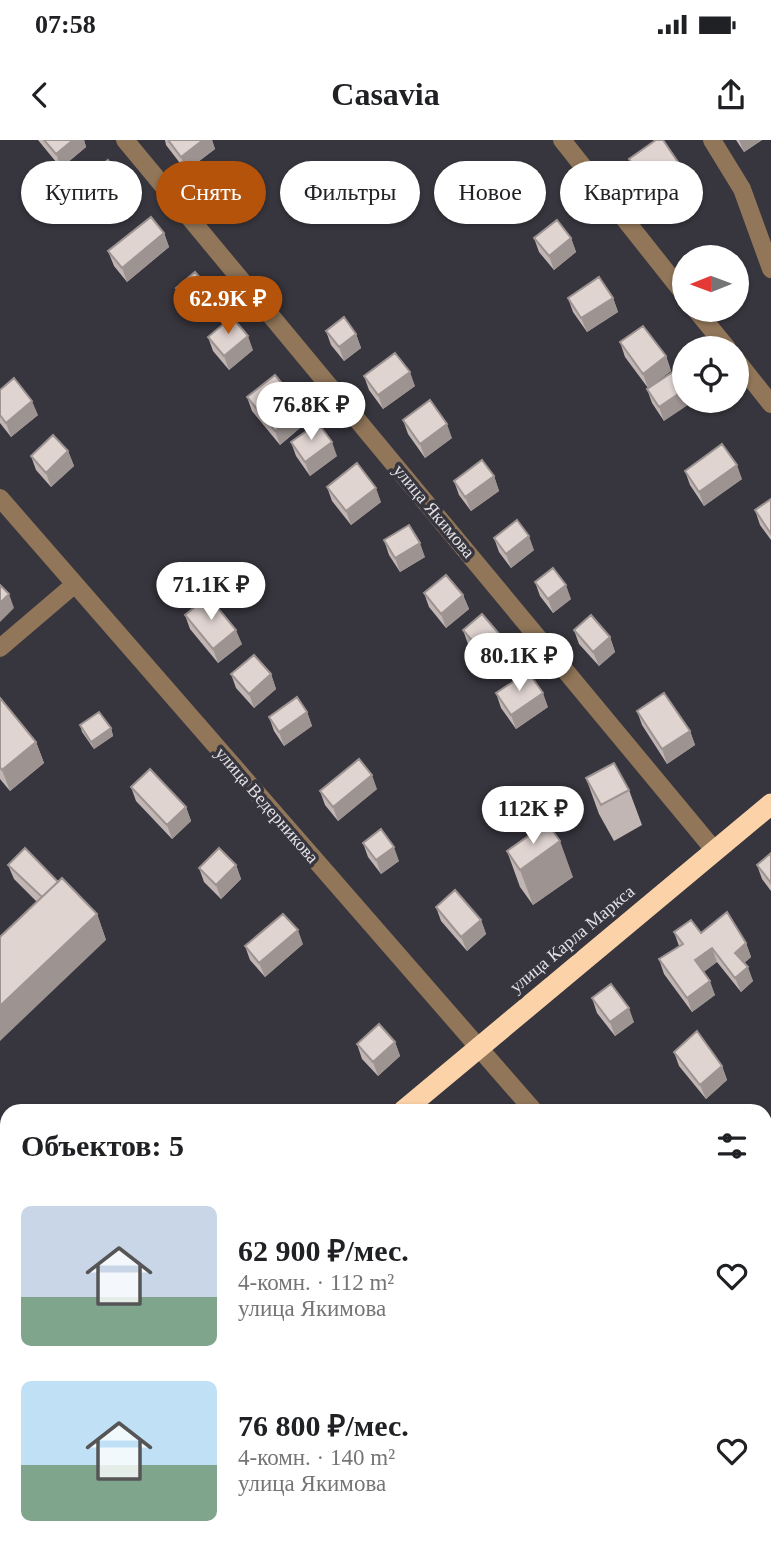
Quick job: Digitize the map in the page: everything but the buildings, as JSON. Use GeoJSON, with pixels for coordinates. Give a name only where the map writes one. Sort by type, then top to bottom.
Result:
{"type":"FeatureCollection","features":[{"type":"Feature","properties":{"kind":"highway","name":"улица Карла Маркса"},"geometry":{"type":"LineString","coordinates":[[411,1104],[771,804]]}},
{"type":"Feature","properties":{"kind":"street","name":"улица Якимова"},"geometry":{"type":"LineString","coordinates":[[125,140],[715,850]]}},
{"type":"Feature","properties":{"kind":"street"},"geometry":{"type":"LineString","coordinates":[[562,140],[672,280]]}},
{"type":"Feature","properties":{"kind":"street"},"geometry":{"type":"LineString","coordinates":[[712,140],[742,189],[771,269]]}},
{"type":"Feature","properties":{"kind":"street"},"geometry":{"type":"LineString","coordinates":[[706,322],[717,336]]}},
{"type":"Feature","properties":{"kind":"street"},"geometry":{"type":"LineString","coordinates":[[749,376],[771,404]]}},
{"type":"Feature","properties":{"kind":"street","name":"улица Ведерникова"},"geometry":{"type":"LineString","coordinates":[[0,498],[528,1104]]}},
{"type":"Feature","properties":{"kind":"street"},"geometry":{"type":"LineString","coordinates":[[0,648],[75,584]]}}]}
